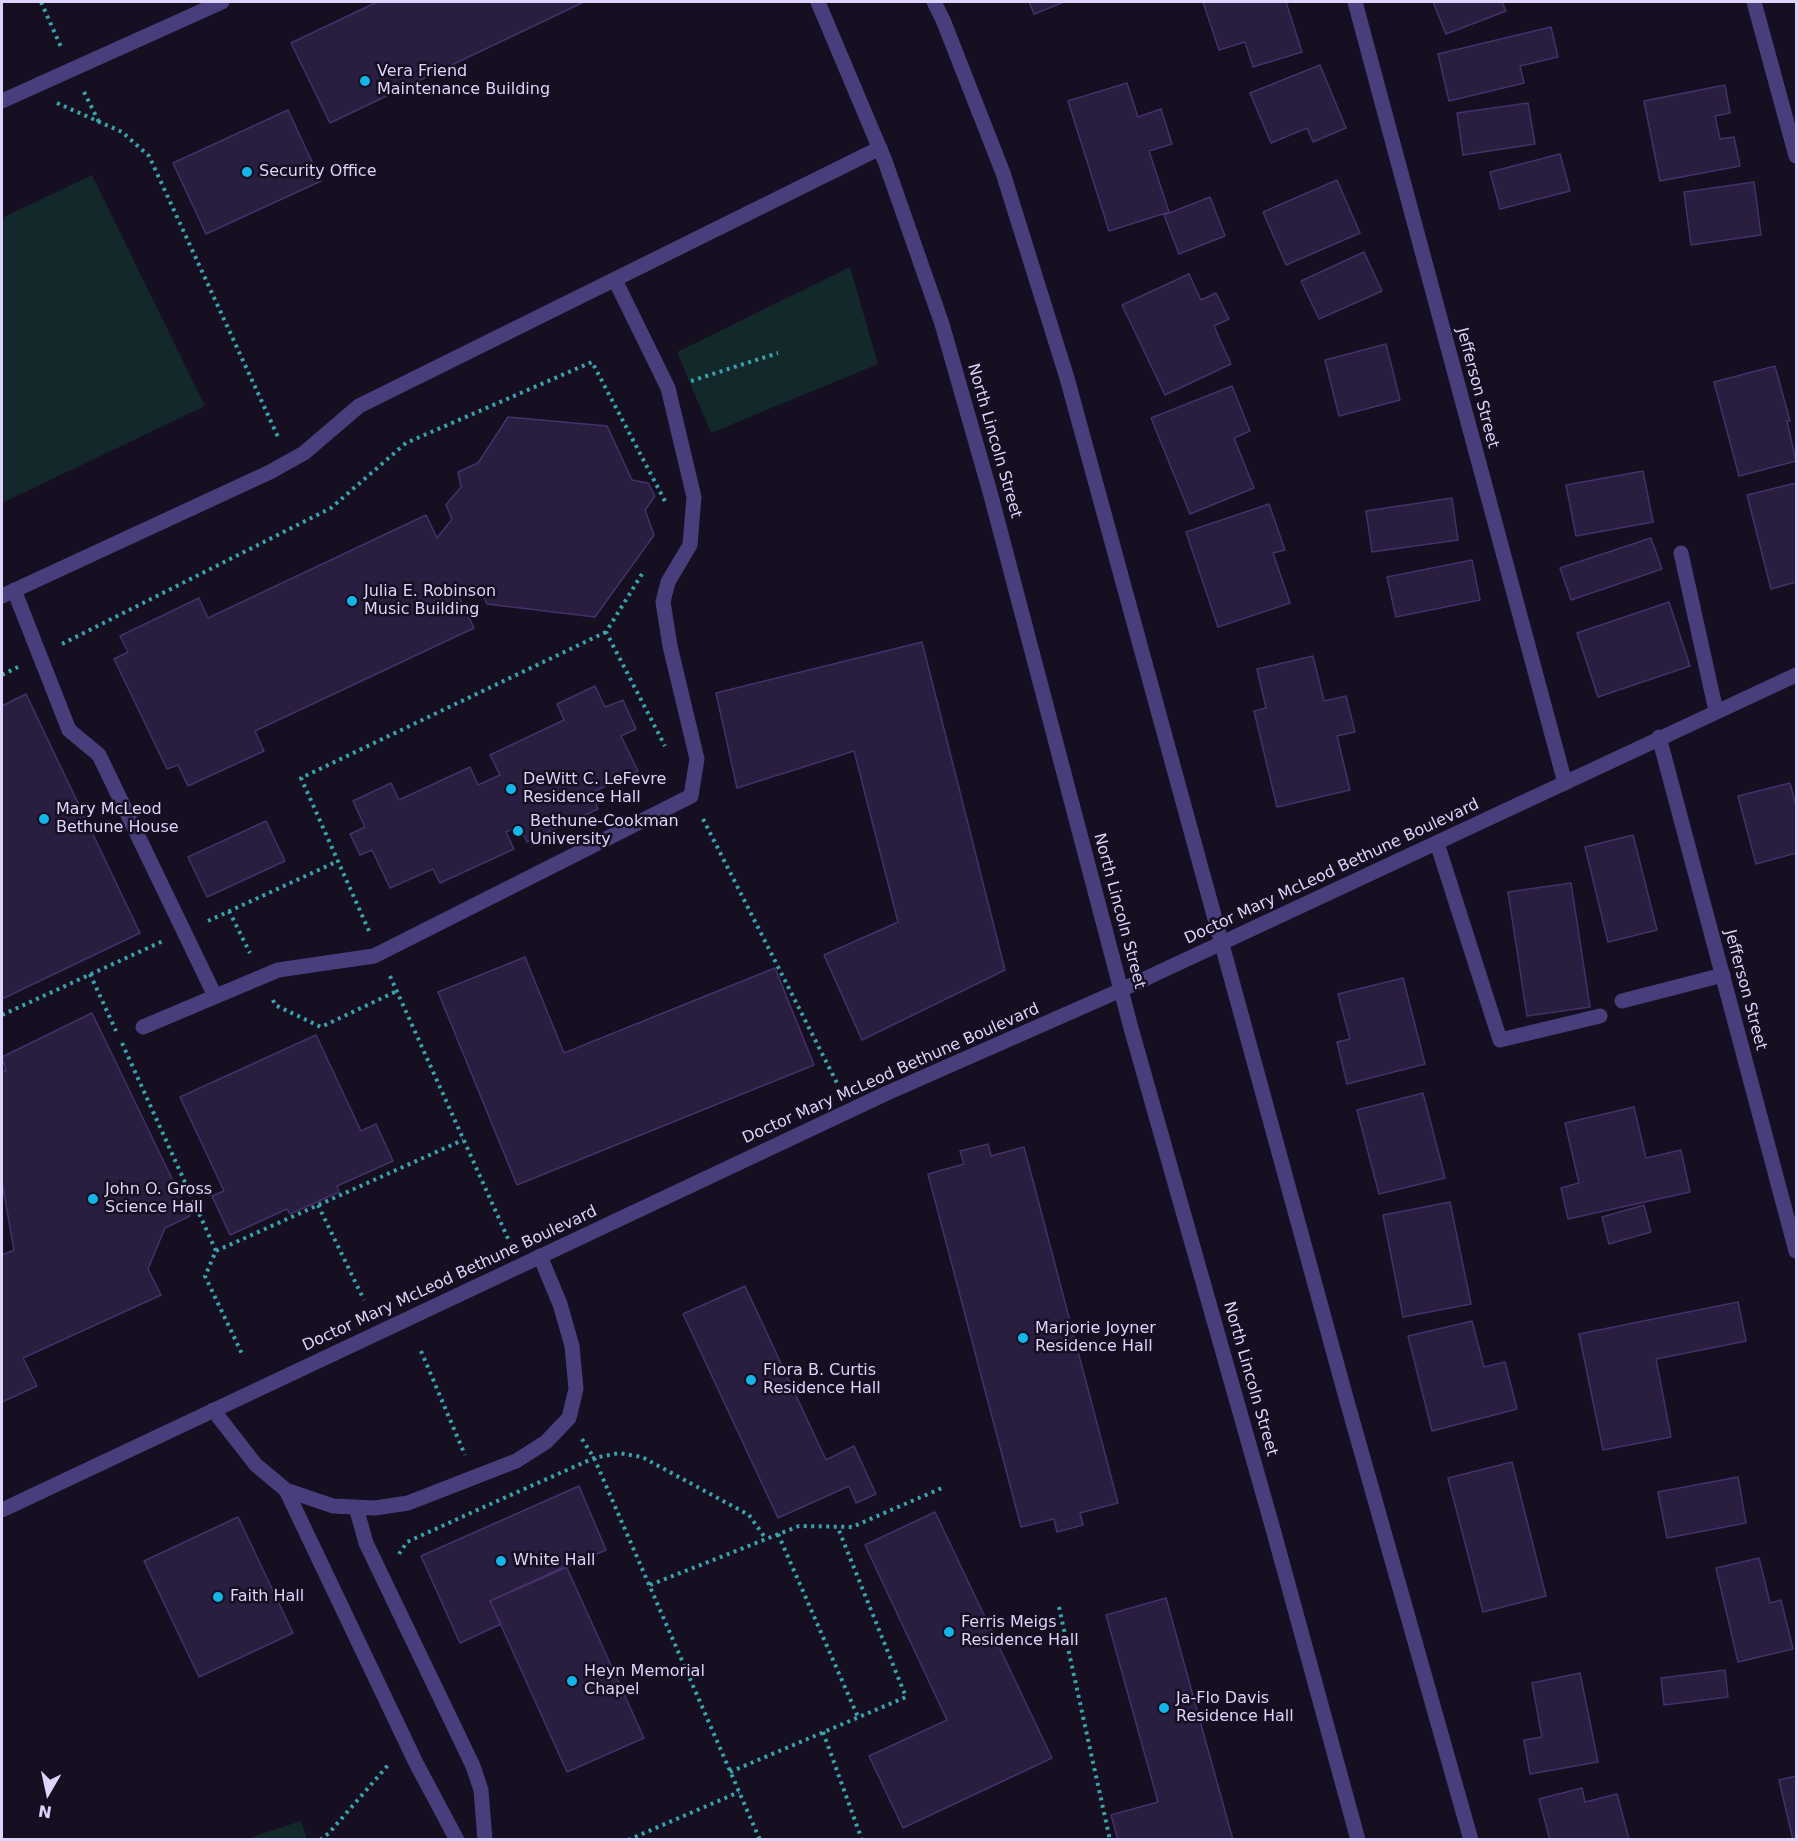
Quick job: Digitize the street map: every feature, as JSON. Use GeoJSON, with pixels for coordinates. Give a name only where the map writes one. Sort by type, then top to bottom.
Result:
{"type":"FeatureCollection","features":[{"type":"Feature","properties":{"kind":"street"},"geometry":{"type":"LineString","coordinates":[[2,101],[222,2]]}},
{"type":"Feature","properties":{"kind":"street","name":"North Lincoln Street"},"geometry":{"type":"LineString","coordinates":[[818,2],[880,148],[942,324],[990,492],[1121,990],[1274,1529],[1358,1839]]}},
{"type":"Feature","properties":{"kind":"street"},"geometry":{"type":"LineString","coordinates":[[934,2],[1003,173],[1067,378],[1348,1405],[1471,1839]]}},
{"type":"Feature","properties":{"kind":"street","name":"Jefferson Street"},"geometry":{"type":"LineString","coordinates":[[1355,2],[1565,783]]}},
{"type":"Feature","properties":{"kind":"street"},"geometry":{"type":"LineString","coordinates":[[1754,2],[1797,156]]}},
{"type":"Feature","properties":{"kind":"street"},"geometry":{"type":"LineString","coordinates":[[215,996],[99,754],[69,730],[41,655],[8,593],[270,472],[304,453],[359,406],[880,148]]}},
{"type":"Feature","properties":{"kind":"street"},"geometry":{"type":"LineString","coordinates":[[143,1027],[278,970],[374,956],[692,796],[697,759],[670,646],[663,602],[668,582],[690,545],[694,497],[668,388],[615,280]]}},
{"type":"Feature","properties":{"kind":"street"},"geometry":{"type":"LineString","coordinates":[[1681,553],[1716,711]]}},
{"type":"Feature","properties":{"kind":"street","name":"Doctor Mary McLeod Bethune Boulevard"},"geometry":{"type":"LineString","coordinates":[[2,1510],[885,1094],[1121,990],[1659,737],[1797,675]]}},
{"type":"Feature","properties":{"kind":"street","name":"Jefferson Street"},"geometry":{"type":"LineString","coordinates":[[1659,737],[1797,1251]]}},
{"type":"Feature","properties":{"kind":"street"},"geometry":{"type":"LineString","coordinates":[[1437,843],[1500,1040],[1600,1016]]}},
{"type":"Feature","properties":{"kind":"street"},"geometry":{"type":"LineString","coordinates":[[1622,1001],[1723,975]]}},
{"type":"Feature","properties":{"kind":"street"},"geometry":{"type":"LineString","coordinates":[[213,1410],[256,1465],[286,1490],[333,1506],[375,1508],[408,1503],[516,1461],[546,1442],[569,1418],[576,1389],[572,1346],[560,1304],[540,1256]]}},
{"type":"Feature","properties":{"kind":"street"},"geometry":{"type":"LineString","coordinates":[[286,1490],[407,1743],[457,1839]]}},
{"type":"Feature","properties":{"kind":"street"},"geometry":{"type":"LineString","coordinates":[[356,1507],[366,1544],[473,1766],[481,1790],[485,1839]]}},
{"type":"Feature","properties":{"kind":"path"},"geometry":{"type":"LineString","coordinates":[[41,2],[52,30]]}},
{"type":"Feature","properties":{"kind":"path"},"geometry":{"type":"LineString","coordinates":[[19,93],[46,99],[122,132],[149,156],[290,461]]}},
{"type":"Feature","properties":{"kind":"path"},"geometry":{"type":"LineString","coordinates":[[668,388],[778,353]]}},
{"type":"Feature","properties":{"kind":"path"},"geometry":{"type":"LineString","coordinates":[[2,675],[331,508],[406,442],[592,362],[670,509]]}},
{"type":"Feature","properties":{"kind":"path"},"geometry":{"type":"LineString","coordinates":[[520,1266],[301,778],[606,632],[644,571]]}},
{"type":"Feature","properties":{"kind":"path"},"geometry":{"type":"LineString","coordinates":[[606,632],[670,755]]}},
{"type":"Feature","properties":{"kind":"path"},"geometry":{"type":"LineString","coordinates":[[692,796],[837,1083]]}},
{"type":"Feature","properties":{"kind":"path"},"geometry":{"type":"LineString","coordinates":[[90,974],[216,1251]]}},
{"type":"Feature","properties":{"kind":"path"},"geometry":{"type":"LineString","coordinates":[[243,1356],[205,1276],[216,1251],[463,1140]]}},
{"type":"Feature","properties":{"kind":"path"},"geometry":{"type":"LineString","coordinates":[[318,1205],[364,1300]]}},
{"type":"Feature","properties":{"kind":"path"},"geometry":{"type":"LineString","coordinates":[[421,1351],[486,1506]]}},
{"type":"Feature","properties":{"kind":"path"},"geometry":{"type":"LineString","coordinates":[[569,1418],[594,1458],[760,1839]]}},
{"type":"Feature","properties":{"kind":"path"},"geometry":{"type":"LineString","coordinates":[[395,1559],[407,1542],[594,1458],[620,1453],[642,1457],[749,1515],[766,1539]]}},
{"type":"Feature","properties":{"kind":"path"},"geometry":{"type":"LineString","coordinates":[[650,1585],[799,1526],[852,1527],[942,1488]]}},
{"type":"Feature","properties":{"kind":"path"},"geometry":{"type":"LineString","coordinates":[[730,1772],[906,1697],[838,1528]]}},
{"type":"Feature","properties":{"kind":"path"},"geometry":{"type":"LineString","coordinates":[[778,1534],[858,1718]]}},
{"type":"Feature","properties":{"kind":"path"},"geometry":{"type":"LineString","coordinates":[[1059,1607],[1110,1839]]}},
{"type":"Feature","properties":{"kind":"path"},"geometry":{"type":"LineString","coordinates":[[824,1732],[862,1839]]}},
{"type":"Feature","properties":{"kind":"path"},"geometry":{"type":"LineString","coordinates":[[320,1839],[329,1833],[407,1743]]}},
{"type":"Feature","properties":{"kind":"path"},"geometry":{"type":"LineString","coordinates":[[628,1839],[740,1792]]}},
{"type":"Feature","properties":{"kind":"green space"},"geometry":{"type":"Polygon","coordinates":[[[92,175],[205,406],[2,503],[2,218],[92,175]]]}},
{"type":"Feature","properties":{"kind":"green space"},"geometry":{"type":"Polygon","coordinates":[[[850,267],[878,364],[711,433],[677,352],[850,267]]]}},
{"type":"Feature","properties":{"kind":"green space"},"geometry":{"type":"Polygon","coordinates":[[[301,1821],[307,1839],[246,1839],[301,1821]]]}},
{"type":"Feature","properties":{"kind":"building","name":"Vera Friend Maintenance Building"},"geometry":{"type":"Polygon","coordinates":[[[377,2],[584,2],[330,123],[291,43],[377,2]]]}},
{"type":"Feature","properties":{"kind":"building"},"geometry":{"type":"Polygon","coordinates":[[[1029,2],[1064,2],[1034,14],[1029,2]]]}},
{"type":"Feature","properties":{"kind":"building"},"geometry":{"type":"Polygon","coordinates":[[[1203,2],[1286,2],[1302,52],[1253,67],[1245,42],[1219,50],[1203,2]]]}},
{"type":"Feature","properties":{"kind":"building"},"geometry":{"type":"Polygon","coordinates":[[[1433,2],[1502,2],[1506,11],[1446,34],[1433,2]]]}},
{"type":"Feature","properties":{"kind":"building"},"geometry":{"type":"Polygon","coordinates":[[[1551,27],[1558,57],[1520,66],[1524,83],[1449,101],[1438,54],[1551,27]]]}},
{"type":"Feature","properties":{"kind":"building"},"geometry":{"type":"Polygon","coordinates":[[[1320,65],[1346,128],[1313,142],[1307,128],[1271,143],[1250,93],[1320,65]]]}},
{"type":"Feature","properties":{"kind":"building"},"geometry":{"type":"Polygon","coordinates":[[[1127,83],[1138,117],[1161,109],[1172,144],[1149,151],[1169,212],[1109,231],[1068,101],[1127,83]]]}},
{"type":"Feature","properties":{"kind":"building"},"geometry":{"type":"Polygon","coordinates":[[[1725,85],[1730,113],[1715,116],[1720,139],[1734,137],[1740,166],[1660,181],[1644,101],[1725,85]]]}},
{"type":"Feature","properties":{"kind":"building"},"geometry":{"type":"Polygon","coordinates":[[[1528,103],[1535,144],[1463,155],[1457,113],[1528,103]]]}},
{"type":"Feature","properties":{"kind":"building","name":"Security Office"},"geometry":{"type":"Polygon","coordinates":[[[288,110],[321,181],[206,234],[173,163],[288,110]]]}},
{"type":"Feature","properties":{"kind":"building"},"geometry":{"type":"Polygon","coordinates":[[[1560,154],[1570,191],[1500,209],[1490,172],[1560,154]]]}},
{"type":"Feature","properties":{"kind":"building"},"geometry":{"type":"Polygon","coordinates":[[[1337,180],[1360,233],[1286,265],[1263,212],[1337,180]]]}},
{"type":"Feature","properties":{"kind":"building"},"geometry":{"type":"Polygon","coordinates":[[[1754,182],[1761,235],[1691,245],[1684,192],[1754,182]]]}},
{"type":"Feature","properties":{"kind":"building"},"geometry":{"type":"Polygon","coordinates":[[[1210,197],[1225,236],[1179,254],[1164,215],[1210,197]]]}},
{"type":"Feature","properties":{"kind":"building"},"geometry":{"type":"Polygon","coordinates":[[[1364,252],[1382,291],[1319,319],[1301,281],[1364,252]]]}},
{"type":"Feature","properties":{"kind":"building"},"geometry":{"type":"Polygon","coordinates":[[[1189,274],[1201,300],[1216,293],[1229,319],[1214,326],[1231,364],[1165,395],[1122,305],[1189,274]]]}},
{"type":"Feature","properties":{"kind":"building"},"geometry":{"type":"Polygon","coordinates":[[[1386,344],[1400,400],[1339,416],[1325,360],[1386,344]]]}},
{"type":"Feature","properties":{"kind":"building"},"geometry":{"type":"Polygon","coordinates":[[[1775,366],[1790,421],[1787,421],[1796,461],[1739,476],[1714,382],[1775,366]]]}},
{"type":"Feature","properties":{"kind":"building"},"geometry":{"type":"Polygon","coordinates":[[[1232,386],[1250,431],[1234,438],[1254,488],[1190,514],[1151,418],[1232,386]]]}},
{"type":"Feature","properties":{"kind":"building","name":"Julia E. Robinson Music Building"},"geometry":{"type":"Polygon","coordinates":[[[508,417],[607,426],[632,480],[648,483],[655,496],[645,510],[654,535],[595,617],[487,604],[478,586],[458,595],[474,628],[255,731],[264,751],[188,786],[178,765],[167,769],[114,659],[128,652],[120,636],[199,598],[208,618],[426,515],[437,538],[452,519],[446,505],[461,487],[458,472],[478,463],[508,417]]]}},
{"type":"Feature","properties":{"kind":"building"},"geometry":{"type":"Polygon","coordinates":[[[1643,471],[1653,522],[1576,536],[1566,485],[1643,471]]]}},
{"type":"Feature","properties":{"kind":"building"},"geometry":{"type":"Polygon","coordinates":[[[1796,483],[1796,582],[1771,589],[1747,495],[1796,483]]]}},
{"type":"Feature","properties":{"kind":"building"},"geometry":{"type":"Polygon","coordinates":[[[1452,498],[1458,540],[1372,552],[1366,511],[1452,498]]]}},
{"type":"Feature","properties":{"kind":"building"},"geometry":{"type":"Polygon","coordinates":[[[1269,504],[1285,550],[1273,553],[1290,603],[1218,627],[1186,532],[1269,504]]]}},
{"type":"Feature","properties":{"kind":"building"},"geometry":{"type":"Polygon","coordinates":[[[1651,538],[1662,569],[1571,600],[1560,568],[1651,538]]]}},
{"type":"Feature","properties":{"kind":"building"},"geometry":{"type":"Polygon","coordinates":[[[1472,560],[1480,600],[1396,617],[1387,577],[1472,560]]]}},
{"type":"Feature","properties":{"kind":"building"},"geometry":{"type":"Polygon","coordinates":[[[1669,602],[1690,666],[1598,697],[1577,633],[1669,602]]]}},
{"type":"Feature","properties":{"kind":"building"},"geometry":{"type":"Polygon","coordinates":[[[922,642],[1005,970],[862,1040],[824,955],[898,922],[854,751],[737,788],[716,693],[922,642]]]}},
{"type":"Feature","properties":{"kind":"building"},"geometry":{"type":"Polygon","coordinates":[[[1313,656],[1324,701],[1346,696],[1355,732],[1337,736],[1350,790],[1277,807],[1254,711],[1266,708],[1257,669],[1313,656]]]}},
{"type":"Feature","properties":{"kind":"building","name":"DeWitt C. LeFevre Residence Hall"},"geometry":{"type":"Polygon","coordinates":[[[595,686],[605,707],[623,700],[636,729],[621,736],[638,771],[591,793],[598,809],[527,842],[519,826],[506,832],[514,849],[440,883],[433,869],[390,888],[372,850],[360,855],[350,834],[365,827],[353,801],[391,783],[399,800],[470,767],[478,785],[500,775],[490,755],[564,720],[557,704],[595,686]]]}},
{"type":"Feature","properties":{"kind":"building","name":"Mary McLeod Bethune House"},"geometry":{"type":"Polygon","coordinates":[[[26,694],[140,933],[2,999],[2,706],[26,694]]]}},
{"type":"Feature","properties":{"kind":"building"},"geometry":{"type":"Polygon","coordinates":[[[1790,783],[1796,806],[1796,853],[1756,864],[1738,796],[1790,783]]]}},
{"type":"Feature","properties":{"kind":"building"},"geometry":{"type":"Polygon","coordinates":[[[266,821],[285,861],[207,897],[188,857],[266,821]]]}},
{"type":"Feature","properties":{"kind":"building"},"geometry":{"type":"Polygon","coordinates":[[[1633,835],[1657,930],[1608,942],[1585,847],[1633,835]]]}},
{"type":"Feature","properties":{"kind":"building"},"geometry":{"type":"Polygon","coordinates":[[[1571,883],[1590,1007],[1527,1016],[1508,892],[1571,883]]]}},
{"type":"Feature","properties":{"kind":"building"},"geometry":{"type":"Polygon","coordinates":[[[525,957],[564,1053],[775,968],[814,1065],[517,1185],[438,992],[525,957]]]}},
{"type":"Feature","properties":{"kind":"building"},"geometry":{"type":"Polygon","coordinates":[[[1403,978],[1425,1064],[1347,1084],[1337,1042],[1350,1039],[1338,994],[1403,978]]]}},
{"type":"Feature","properties":{"kind":"building","name":"John O. Gross Science Hall"},"geometry":{"type":"Polygon","coordinates":[[[92,1013],[190,1216],[165,1228],[148,1269],[161,1295],[23,1358],[37,1386],[2,1402],[2,1255],[14,1250],[2,1182],[2,1071],[6,1071],[2,1057],[92,1013]]]}},
{"type":"Feature","properties":{"kind":"building"},"geometry":{"type":"Polygon","coordinates":[[[316,1035],[361,1131],[376,1124],[393,1161],[337,1186],[339,1192],[290,1214],[287,1209],[230,1235],[212,1196],[224,1191],[180,1097],[316,1035]]]}},
{"type":"Feature","properties":{"kind":"building"},"geometry":{"type":"Polygon","coordinates":[[[1423,1093],[1445,1178],[1379,1194],[1357,1110],[1423,1093]]]}},
{"type":"Feature","properties":{"kind":"building"},"geometry":{"type":"Polygon","coordinates":[[[1634,1107],[1646,1158],[1681,1150],[1690,1192],[1568,1219],[1561,1188],[1579,1183],[1565,1123],[1634,1107]]]}},
{"type":"Feature","properties":{"kind":"building","name":"Marjorie Joyner Residence Hall"},"geometry":{"type":"Polygon","coordinates":[[[988,1144],[991,1156],[1024,1147],[1118,1503],[1080,1513],[1083,1525],[1057,1532],[1054,1519],[1021,1527],[928,1174],[964,1164],[960,1151],[988,1144]]]}},
{"type":"Feature","properties":{"kind":"building"},"geometry":{"type":"Polygon","coordinates":[[[1450,1202],[1471,1304],[1403,1317],[1383,1215],[1450,1202]]]}},
{"type":"Feature","properties":{"kind":"building"},"geometry":{"type":"Polygon","coordinates":[[[1644,1205],[1651,1232],[1609,1244],[1602,1217],[1644,1205]]]}},
{"type":"Feature","properties":{"kind":"building","name":"Flora B. Curtis Residence Hall"},"geometry":{"type":"Polygon","coordinates":[[[745,1286],[826,1460],[854,1446],[876,1494],[856,1503],[849,1486],[778,1518],[683,1314],[745,1286]]]}},
{"type":"Feature","properties":{"kind":"building"},"geometry":{"type":"Polygon","coordinates":[[[1738,1302],[1746,1341],[1656,1359],[1671,1437],[1603,1450],[1579,1334],[1738,1302]]]}},
{"type":"Feature","properties":{"kind":"building"},"geometry":{"type":"Polygon","coordinates":[[[1472,1321],[1484,1367],[1505,1362],[1517,1409],[1432,1431],[1408,1336],[1472,1321]]]}},
{"type":"Feature","properties":{"kind":"building"},"geometry":{"type":"Polygon","coordinates":[[[1512,1462],[1546,1596],[1483,1612],[1448,1478],[1512,1462]]]}},
{"type":"Feature","properties":{"kind":"building"},"geometry":{"type":"Polygon","coordinates":[[[1738,1477],[1746,1523],[1667,1538],[1658,1492],[1738,1477]]]}},
{"type":"Feature","properties":{"kind":"building","name":"White Hall"},"geometry":{"type":"Polygon","coordinates":[[[579,1486],[606,1550],[490,1601],[501,1624],[460,1643],[421,1556],[579,1486]]]}},
{"type":"Feature","properties":{"kind":"building","name":"Ferris Meigs Residence Hall"},"geometry":{"type":"Polygon","coordinates":[[[935,1512],[1052,1758],[903,1828],[869,1756],[947,1720],[865,1545],[935,1512]]]}},
{"type":"Feature","properties":{"kind":"building","name":"Faith Hall"},"geometry":{"type":"Polygon","coordinates":[[[238,1517],[293,1633],[199,1677],[144,1561],[238,1517]]]}},
{"type":"Feature","properties":{"kind":"building"},"geometry":{"type":"Polygon","coordinates":[[[1759,1558],[1770,1603],[1781,1600],[1793,1649],[1738,1662],[1716,1568],[1759,1558]]]}},
{"type":"Feature","properties":{"kind":"building","name":"Heyn Memorial Chapel"},"geometry":{"type":"Polygon","coordinates":[[[566,1566],[644,1738],[567,1772],[490,1601],[566,1566]]]}},
{"type":"Feature","properties":{"kind":"building","name":"Ja-Flo Davis Residence Hall"},"geometry":{"type":"Polygon","coordinates":[[[1166,1598],[1233,1840],[1118,1840],[1111,1815],[1158,1802],[1106,1615],[1166,1598]]]}},
{"type":"Feature","properties":{"kind":"building"},"geometry":{"type":"Polygon","coordinates":[[[1725,1670],[1728,1697],[1664,1705],[1661,1678],[1725,1670]]]}},
{"type":"Feature","properties":{"kind":"building"},"geometry":{"type":"Polygon","coordinates":[[[1580,1673],[1598,1762],[1530,1774],[1524,1740],[1542,1737],[1532,1683],[1580,1673]]]}},
{"type":"Feature","properties":{"kind":"building"},"geometry":{"type":"Polygon","coordinates":[[[1796,1776],[1796,1840],[1793,1840],[1779,1780],[1796,1776]]]}},
{"type":"Feature","properties":{"kind":"building"},"geometry":{"type":"Polygon","coordinates":[[[1582,1788],[1585,1802],[1617,1794],[1629,1839],[1550,1840],[1539,1799],[1582,1788]]]}},
{"type":"Feature","properties":{"kind":"place","name":"Vera Friend Maintenance Building"},"geometry":{"type":"Point","coordinates":[365,81]}},
{"type":"Feature","properties":{"kind":"place","name":"Security Office"},"geometry":{"type":"Point","coordinates":[247,172]}},
{"type":"Feature","properties":{"kind":"place","name":"Julia E. Robinson Music Building"},"geometry":{"type":"Point","coordinates":[352,601]}},
{"type":"Feature","properties":{"kind":"place","name":"DeWitt C. LeFevre Residence Hall"},"geometry":{"type":"Point","coordinates":[511,789]}},
{"type":"Feature","properties":{"kind":"place","name":"Mary McLeod Bethune House"},"geometry":{"type":"Point","coordinates":[44,819]}},
{"type":"Feature","properties":{"kind":"place","name":"Bethune-Cookman University"},"geometry":{"type":"Point","coordinates":[518,831]}},
{"type":"Feature","properties":{"kind":"place","name":"John O. Gross Science Hall"},"geometry":{"type":"Point","coordinates":[93,1199]}},
{"type":"Feature","properties":{"kind":"place","name":"Marjorie Joyner Residence Hall"},"geometry":{"type":"Point","coordinates":[1023,1338]}},
{"type":"Feature","properties":{"kind":"place","name":"Flora B. Curtis Residence Hall"},"geometry":{"type":"Point","coordinates":[751,1380]}},
{"type":"Feature","properties":{"kind":"place","name":"White Hall"},"geometry":{"type":"Point","coordinates":[501,1561]}},
{"type":"Feature","properties":{"kind":"place","name":"Faith Hall"},"geometry":{"type":"Point","coordinates":[218,1597]}},
{"type":"Feature","properties":{"kind":"place","name":"Ferris Meigs Residence Hall"},"geometry":{"type":"Point","coordinates":[949,1632]}},
{"type":"Feature","properties":{"kind":"place","name":"Heyn Memorial Chapel"},"geometry":{"type":"Point","coordinates":[572,1681]}},
{"type":"Feature","properties":{"kind":"place","name":"Ja-Flo Davis Residence Hall"},"geometry":{"type":"Point","coordinates":[1164,1708]}}]}
